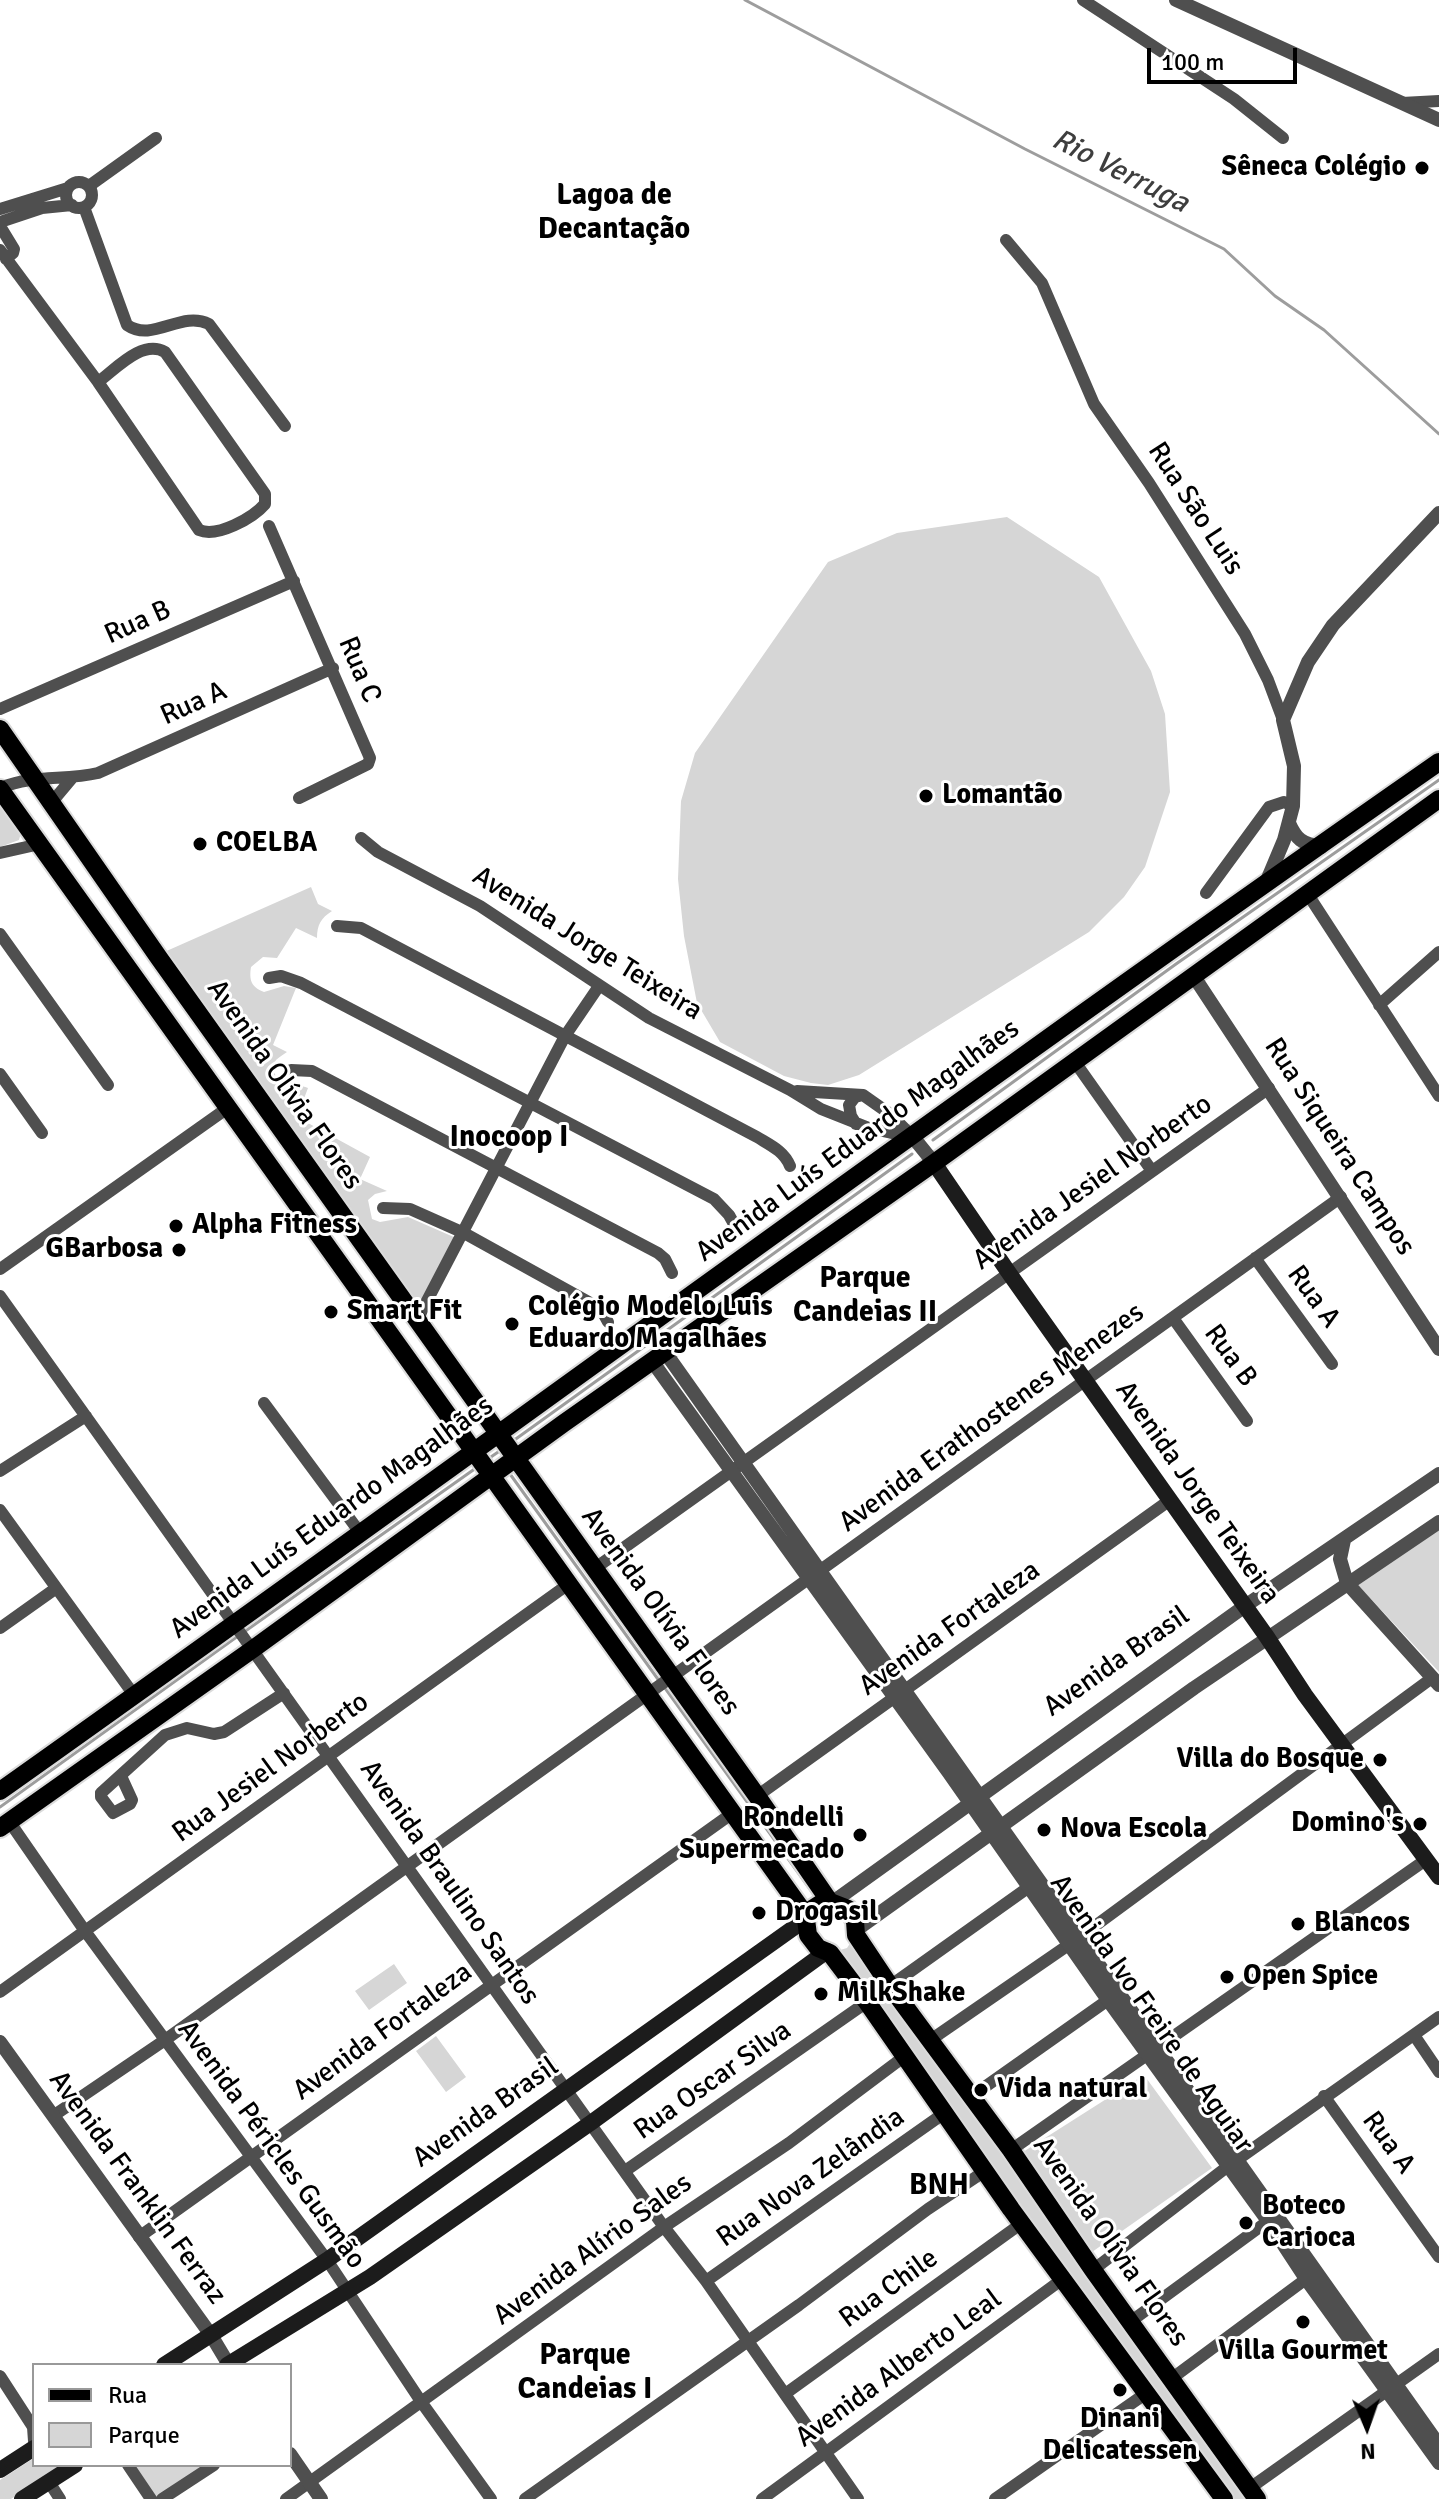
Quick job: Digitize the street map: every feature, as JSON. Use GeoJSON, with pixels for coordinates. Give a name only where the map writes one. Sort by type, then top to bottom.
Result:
{"type":"FeatureCollection","features":[{"type":"Feature","properties":{"kind":"main road","name":"Avenida Olívia Flores"},"geometry":{"type":"LineString","coordinates":[[0,729],[159,958],[670,1676],[833,1902],[848,1909],[856,1933],[890,1986],[1011,2150],[1254,2494]]}},
{"type":"Feature","properties":{"kind":"main road","name":"Avenida Luís Eduardo Magalhães"},"geometry":{"type":"LineString","coordinates":[[0,1791],[134,1695],[237,1628],[497,1433],[911,1134],[1439,763]]}},
{"type":"Feature","properties":{"kind":"main road","name":"Avenida Olívia Flores"},"geometry":{"type":"LineString","coordinates":[[0,789],[734,1812],[807,1918],[808,1935],[818,1948],[829,1952],[867,2002],[943,2114],[1224,2499]]}},
{"type":"Feature","properties":{"kind":"main road","name":"Avenida Luís Eduardo Magalhães"},"geometry":{"type":"LineString","coordinates":[[4,1824],[934,1163],[1439,799]]}},
{"type":"Feature","properties":{"kind":"main road"},"geometry":{"type":"LineString","coordinates":[[45,850],[62,855],[77,838]]}},
{"type":"Feature","properties":{"kind":"main road","name":"Avenida Jorge Teixeira"},"geometry":{"type":"LineString","coordinates":[[934,1163],[1342,1746],[1439,1877]]}},
{"type":"Feature","properties":{"kind":"main road"},"geometry":{"type":"LineString","coordinates":[[341,1266],[363,1263],[367,1251]]}},
{"type":"Feature","properties":{"kind":"main road"},"geometry":{"type":"LineString","coordinates":[[364,1299],[367,1282],[386,1276]]}},
{"type":"Feature","properties":{"kind":"main road","name":"Avenida Brasil"},"geometry":{"type":"LineString","coordinates":[[167,2363],[327,2260],[807,1918],[812,1909],[823,1902],[833,1902]]}},
{"type":"Feature","properties":{"kind":"main road"},"geometry":{"type":"LineString","coordinates":[[231,2363],[349,2291],[829,1952],[847,1948],[856,1933]]}},
{"type":"Feature","properties":{"kind":"main road"},"geometry":{"type":"LineString","coordinates":[[1000,2192],[1025,2173]]}},
{"type":"Feature","properties":{"kind":"main road"},"geometry":{"type":"LineString","coordinates":[[1017,2216],[1036,2189]]}},
{"type":"Feature","properties":{"kind":"main road"},"geometry":{"type":"LineString","coordinates":[[0,2470],[32,2449]]}},
{"type":"Feature","properties":{"kind":"main road"},"geometry":{"type":"LineString","coordinates":[[22,2499],[72,2467]]}},
{"type":"Feature","properties":{"kind":"street"},"geometry":{"type":"LineString","coordinates":[[1083,0],[1234,99],[1283,138]]}},
{"type":"Feature","properties":{"kind":"street"},"geometry":{"type":"LineString","coordinates":[[1176,0],[1439,120]]}},
{"type":"Feature","properties":{"kind":"street"},"geometry":{"type":"LineString","coordinates":[[1401,103],[1439,101]]}},
{"type":"Feature","properties":{"kind":"street"},"geometry":{"type":"LineString","coordinates":[[89,186],[156,138]]}},
{"type":"Feature","properties":{"kind":"street"},"geometry":{"type":"LineString","coordinates":[[0,209],[78,182],[89,186]]}},
{"type":"Feature","properties":{"kind":"street"},"geometry":{"type":"LineString","coordinates":[[89,186],[92,198],[78,206],[42,208],[0,224],[14,249],[13,253],[3,255],[98,382],[199,530],[208,534],[216,532],[259,512],[265,504],[265,494],[165,352],[156,347],[145,348],[98,382]]}},
{"type":"Feature","properties":{"kind":"street"},"geometry":{"type":"LineString","coordinates":[[68,188],[66,194],[78,206],[127,325],[135,331],[147,331],[187,319],[199,319],[209,324],[285,426]]}},
{"type":"Feature","properties":{"kind":"street","name":"Rua São Luis"},"geometry":{"type":"LineString","coordinates":[[1006,240],[1042,283],[1094,404],[1149,483],[1245,634],[1268,680],[1283,720],[1294,766],[1293,806],[1289,823],[1266,883]]}},
{"type":"Feature","properties":{"kind":"street"},"geometry":{"type":"LineString","coordinates":[[1283,720],[1320,641],[1439,513]]}},
{"type":"Feature","properties":{"kind":"street","name":"Rua C"},"geometry":{"type":"LineString","coordinates":[[269,526],[370,758],[368,764],[299,798]]}},
{"type":"Feature","properties":{"kind":"street","name":"Rua B"},"geometry":{"type":"LineString","coordinates":[[0,709],[294,581]]}},
{"type":"Feature","properties":{"kind":"street","name":"Rua A"},"geometry":{"type":"LineString","coordinates":[[0,789],[33,778],[98,773],[333,668]]}},
{"type":"Feature","properties":{"kind":"street"},"geometry":{"type":"LineString","coordinates":[[52,802],[73,777]]}},
{"type":"Feature","properties":{"kind":"street"},"geometry":{"type":"LineString","coordinates":[[1206,893],[1259,816],[1269,807],[1284,802],[1293,806]]}},
{"type":"Feature","properties":{"kind":"street"},"geometry":{"type":"LineString","coordinates":[[1289,823],[1302,842],[1321,847]]}},
{"type":"Feature","properties":{"kind":"street","name":"Avenida Jorge Teixeira"},"geometry":{"type":"LineString","coordinates":[[361,838],[378,852],[480,906],[649,1018],[821,1109],[856,1124],[895,1135],[911,1134]]}},
{"type":"Feature","properties":{"kind":"street"},"geometry":{"type":"LineString","coordinates":[[0,853],[45,850]]}},
{"type":"Feature","properties":{"kind":"street"},"geometry":{"type":"LineString","coordinates":[[1307,893],[1439,1096]]}},
{"type":"Feature","properties":{"kind":"street"},"geometry":{"type":"LineString","coordinates":[[337,926],[361,928],[757,1137],[779,1150],[790,1166]]}},
{"type":"Feature","properties":{"kind":"street"},"geometry":{"type":"LineString","coordinates":[[0,934],[108,1085]]}},
{"type":"Feature","properties":{"kind":"street"},"geometry":{"type":"LineString","coordinates":[[1379,1005],[1439,952]]}},
{"type":"Feature","properties":{"kind":"street","name":"Rua Siqueira Campos"},"geometry":{"type":"LineString","coordinates":[[1193,975],[1439,1349]]}},
{"type":"Feature","properties":{"kind":"street"},"geometry":{"type":"LineString","coordinates":[[269,978],[291,978],[714,1199],[734,1224]]}},
{"type":"Feature","properties":{"kind":"street"},"geometry":{"type":"LineString","coordinates":[[417,1320],[565,1036],[599,986]]}},
{"type":"Feature","properties":{"kind":"street"},"geometry":{"type":"LineString","coordinates":[[1075,1062],[1152,1171]]}},
{"type":"Feature","properties":{"kind":"street"},"geometry":{"type":"LineString","coordinates":[[291,1070],[312,1071],[658,1253],[672,1273]]}},
{"type":"Feature","properties":{"kind":"street"},"geometry":{"type":"LineString","coordinates":[[0,1074],[42,1133]]}},
{"type":"Feature","properties":{"kind":"street","name":"Avenida Jesiel Norberto"},"geometry":{"type":"LineString","coordinates":[[594,1569],[1269,1088]]}},
{"type":"Feature","properties":{"kind":"street","name":"Avenida Jorge Teixeira"},"geometry":{"type":"LineString","coordinates":[[790,1090],[863,1095],[911,1134],[934,1163]]}},
{"type":"Feature","properties":{"kind":"street"},"geometry":{"type":"LineString","coordinates":[[856,1124],[849,1105],[855,1097],[863,1095]]}},
{"type":"Feature","properties":{"kind":"street"},"geometry":{"type":"LineString","coordinates":[[0,1269],[229,1107]]}},
{"type":"Feature","properties":{"kind":"street","name":"Avenida Erathostenes Menezes"},"geometry":{"type":"LineString","coordinates":[[647,1692],[1341,1197]]}},
{"type":"Feature","properties":{"kind":"street"},"geometry":{"type":"LineString","coordinates":[[383,1208],[410,1209],[464,1233],[594,1305],[608,1322]]}},
{"type":"Feature","properties":{"kind":"street","name":"Rua A"},"geometry":{"type":"LineString","coordinates":[[1255,1258],[1332,1364]]}},
{"type":"Feature","properties":{"kind":"street","name":"Avenida Braulino Santos"},"geometry":{"type":"LineString","coordinates":[[0,1296],[664,2227],[706,2281],[858,2499]]}},
{"type":"Feature","properties":{"kind":"street","name":"Rua B"},"geometry":{"type":"LineString","coordinates":[[1173,1318],[1247,1421]]}},
{"type":"Feature","properties":{"kind":"street","name":"Avenida Ivo Freire de Aguiar"},"geometry":{"type":"LineString","coordinates":[[659,1356],[745,1462],[815,1574],[1393,2388],[1439,2463]]}},
{"type":"Feature","properties":{"kind":"street","name":"Avenida Ivo Freire de Aguiar"},"geometry":{"type":"LineString","coordinates":[[659,1356],[731,1472],[815,1574]]}},
{"type":"Feature","properties":{"kind":"street"},"geometry":{"type":"LineString","coordinates":[[264,1403],[361,1534]]}},
{"type":"Feature","properties":{"kind":"street"},"geometry":{"type":"LineString","coordinates":[[0,1471],[86,1416]]}},
{"type":"Feature","properties":{"kind":"street","name":"Avenida Brasil"},"geometry":{"type":"LineString","coordinates":[[833,1902],[1245,1606],[1439,1474]]}},
{"type":"Feature","properties":{"kind":"street","name":"Avenida Fortaleza"},"geometry":{"type":"LineString","coordinates":[[757,1796],[1170,1500]]}},
{"type":"Feature","properties":{"kind":"street"},"geometry":{"type":"LineString","coordinates":[[0,1510],[134,1695]]}},
{"type":"Feature","properties":{"kind":"street"},"geometry":{"type":"LineString","coordinates":[[856,1933],[1194,1688],[1439,1522]]}},
{"type":"Feature","properties":{"kind":"street"},"geometry":{"type":"LineString","coordinates":[[929,2041],[1436,1681],[1347,1583],[1340,1559],[1344,1540]]}},
{"type":"Feature","properties":{"kind":"street","name":"Rua Jesiel Norberto"},"geometry":{"type":"LineString","coordinates":[[0,1992],[570,1583]]}},
{"type":"Feature","properties":{"kind":"street"},"geometry":{"type":"LineString","coordinates":[[0,1628],[55,1589]]}},
{"type":"Feature","properties":{"kind":"street"},"geometry":{"type":"LineString","coordinates":[[53,2116],[165,2040],[647,1692]]}},
{"type":"Feature","properties":{"kind":"street"},"geometry":{"type":"LineString","coordinates":[[121,1776],[165,1735],[187,1728],[214,1734],[224,1732],[284,1693]]}},
{"type":"Feature","properties":{"kind":"street","name":"Avenida Fortaleza"},"geometry":{"type":"LineString","coordinates":[[139,2237],[734,1812]]}},
{"type":"Feature","properties":{"kind":"street","name":"Avenida Péricles Gusmão"},"geometry":{"type":"LineString","coordinates":[[4,1824],[327,2260],[422,2403],[491,2499]]}},
{"type":"Feature","properties":{"kind":"street","name":"Avenida Ivo Freire de Aguiar"},"geometry":{"type":"LineString","coordinates":[[996,1831],[1029,1887],[1075,1940],[1108,2000],[1153,2052]]}},
{"type":"Feature","properties":{"kind":"street"},"geometry":{"type":"LineString","coordinates":[[1011,2150],[1427,1859]]}},
{"type":"Feature","properties":{"kind":"street"},"geometry":{"type":"LineString","coordinates":[[890,1986],[1029,1887]]}},
{"type":"Feature","properties":{"kind":"street"},"geometry":{"type":"LineString","coordinates":[[972,2096],[1108,2000]]}},
{"type":"Feature","properties":{"kind":"street","name":"Rua Oscar Silva"},"geometry":{"type":"LineString","coordinates":[[625,2171],[867,2002]]}},
{"type":"Feature","properties":{"kind":"street"},"geometry":{"type":"LineString","coordinates":[[1093,2270],[1324,2096],[1439,2017]]}},
{"type":"Feature","properties":{"kind":"street"},"geometry":{"type":"LineString","coordinates":[[1414,2035],[1439,2072]]}},
{"type":"Feature","properties":{"kind":"street","name":"Avenida Franklin Ferraz"},"geometry":{"type":"LineString","coordinates":[[0,2042],[211,2335],[227,2363]]}},
{"type":"Feature","properties":{"kind":"street","name":"Avenida Alírio Sales"},"geometry":{"type":"LineString","coordinates":[[286,2499],[664,2227],[789,2143],[905,2056]]}},
{"type":"Feature","properties":{"kind":"street","name":"Rua A"},"geometry":{"type":"LineString","coordinates":[[1324,2096],[1439,2257]]}},
{"type":"Feature","properties":{"kind":"street","name":"Rua Nova Zelândia"},"geometry":{"type":"LineString","coordinates":[[706,2281],[943,2114]]}},
{"type":"Feature","properties":{"kind":"street","name":"Avenida Ivo Freire de Aguiar"},"geometry":{"type":"LineString","coordinates":[[1233,2164],[1306,2279],[1439,2445]]}},
{"type":"Feature","properties":{"kind":"street"},"geometry":{"type":"LineString","coordinates":[[525,2499],[985,2171]]}},
{"type":"Feature","properties":{"kind":"street","name":"Rua Chile"},"geometry":{"type":"LineString","coordinates":[[785,2394],[1017,2216]]}},
{"type":"Feature","properties":{"kind":"street"},"geometry":{"type":"LineString","coordinates":[[1130,2322],[1268,2221]]}},
{"type":"Feature","properties":{"kind":"street","name":"Avenida Alberto Leal"},"geometry":{"type":"LineString","coordinates":[[762,2499],[1064,2278]]}},
{"type":"Feature","properties":{"kind":"street"},"geometry":{"type":"LineString","coordinates":[[1171,2379],[1306,2279]]}},
{"type":"Feature","properties":{"kind":"street"},"geometry":{"type":"LineString","coordinates":[[1254,2494],[1439,2354]]}},
{"type":"Feature","properties":{"kind":"street"},"geometry":{"type":"LineString","coordinates":[[0,2376],[32,2424]]}},
{"type":"Feature","properties":{"kind":"street"},"geometry":{"type":"LineString","coordinates":[[995,2499],[1145,2394]]}},
{"type":"Feature","properties":{"kind":"street"},"geometry":{"type":"LineString","coordinates":[[292,2457],[321,2499]]}},
{"type":"Feature","properties":{"kind":"street"},"geometry":{"type":"LineString","coordinates":[[129,2467],[151,2499]]}},
{"type":"Feature","properties":{"kind":"street"},"geometry":{"type":"LineString","coordinates":[[162,2499],[208,2467]]}},
{"type":"Feature","properties":{"kind":"street"},"geometry":{"type":"LineString","coordinates":[[49,2482],[60,2499]]}},
{"type":"Feature","properties":{"kind":"green space","name":"Lomantão"},"geometry":{"type":"Polygon","coordinates":[[[1007,517],[1099,577],[1151,671],[1165,714],[1170,792],[1145,867],[1124,897],[1089,932],[859,1075],[828,1085],[784,1076],[720,1042],[697,1003],[684,936],[678,879],[681,801],[695,753],[828,562],[897,533],[1007,517]]]}},
{"type":"Feature","properties":{"kind":"green space"},"geometry":{"type":"Polygon","coordinates":[[[0,804],[22,829],[19,840],[0,847],[0,804]]]}},
{"type":"Feature","properties":{"kind":"green space"},"geometry":{"type":"Polygon","coordinates":[[[311,887],[318,904],[332,911],[320,922],[317,938],[296,928],[277,958],[263,957],[251,967],[251,979],[256,988],[264,992],[284,986],[296,988],[273,1045],[287,1052],[276,1060],[275,1073],[278,1081],[285,1086],[308,1088],[297,1117],[370,1157],[360,1179],[387,1191],[375,1194],[368,1200],[372,1219],[380,1222],[408,1217],[456,1238],[417,1309],[162,953],[311,887]]]}},
{"type":"Feature","properties":{"kind":"green space"},"geometry":{"type":"Polygon","coordinates":[[[1439,1524],[1439,1672],[1357,1584],[1439,1524]]]}},
{"type":"Feature","properties":{"kind":"green space"},"geometry":{"type":"Polygon","coordinates":[[[856,1934],[1255,2499],[1223,2499],[830,1953],[847,1948],[856,1934]]]}},
{"type":"Feature","properties":{"kind":"green space"},"geometry":{"type":"Polygon","coordinates":[[[394,1964],[407,1983],[369,2010],[355,1991],[394,1964]]]}},
{"type":"Feature","properties":{"kind":"green space"},"geometry":{"type":"Polygon","coordinates":[[[436,2036],[466,2077],[446,2092],[416,2051],[436,2036]]]}},
{"type":"Feature","properties":{"kind":"green space"},"geometry":{"type":"Polygon","coordinates":[[[1144,2075],[1212,2168],[1092,2252],[1023,2152],[1144,2075]]]}},
{"type":"Feature","properties":{"kind":"green space"},"geometry":{"type":"Polygon","coordinates":[[[32,2459],[32,2467],[60,2467],[11,2499],[0,2499],[0,2480],[32,2459]]]}},
{"type":"Feature","properties":{"kind":"green space"},"geometry":{"type":"Polygon","coordinates":[[[134,2467],[204,2468],[156,2499],[134,2467]]]}},
{"type":"Feature","properties":{"kind":"waterway","name":"Rio Verruga"},"geometry":{"type":"LineString","coordinates":[[745,0],[1025,149],[1224,249],[1275,296],[1324,330],[1439,434]]}},
{"type":"Feature","properties":{"kind":"waterway"},"geometry":{"type":"LineString","coordinates":[[933,1140],[1176,964],[1439,780]]}},
{"type":"Feature","properties":{"kind":"waterway"},"geometry":{"type":"LineString","coordinates":[[513,1441],[912,1154]]}},
{"type":"Feature","properties":{"kind":"waterway"},"geometry":{"type":"LineString","coordinates":[[488,1459],[501,1450]]}},
{"type":"Feature","properties":{"kind":"waterway"},"geometry":{"type":"LineString","coordinates":[[244,1632],[476,1468]]}},
{"type":"Feature","properties":{"kind":"waterway"},"geometry":{"type":"LineString","coordinates":[[510,1474],[660,1682]]}},
{"type":"Feature","properties":{"kind":"waterway"},"geometry":{"type":"LineString","coordinates":[[0,1807],[238,1636]]}},
{"type":"Feature","properties":{"kind":"waterway"},"geometry":{"type":"LineString","coordinates":[[665,1688],[815,1896]]}},
{"type":"Feature","properties":{"kind":"place","name":"Sêneca Colégio"},"geometry":{"type":"Point","coordinates":[1422,168]}},
{"type":"Feature","properties":{"kind":"place","name":"Lomantão"},"geometry":{"type":"Point","coordinates":[926,796]}},
{"type":"Feature","properties":{"kind":"place","name":"COELBA"},"geometry":{"type":"Point","coordinates":[200,844]}},
{"type":"Feature","properties":{"kind":"place","name":"Alpha Fitness"},"geometry":{"type":"Point","coordinates":[176,1226]}},
{"type":"Feature","properties":{"kind":"place","name":"GBarbosa"},"geometry":{"type":"Point","coordinates":[179,1250]}},
{"type":"Feature","properties":{"kind":"place","name":"Smart Fit"},"geometry":{"type":"Point","coordinates":[331,1312]}},
{"type":"Feature","properties":{"kind":"place","name":"Colégio Modelo Luis Eduardo Magalhães"},"geometry":{"type":"Point","coordinates":[512,1324]}},
{"type":"Feature","properties":{"kind":"place","name":"Villa do Bosque"},"geometry":{"type":"Point","coordinates":[1380,1760]}},
{"type":"Feature","properties":{"kind":"place","name":"Domino's"},"geometry":{"type":"Point","coordinates":[1420,1824]}},
{"type":"Feature","properties":{"kind":"place","name":"Nova Escola"},"geometry":{"type":"Point","coordinates":[1044,1830]}},
{"type":"Feature","properties":{"kind":"place","name":"Rondelli Supermecado"},"geometry":{"type":"Point","coordinates":[860,1835]}},
{"type":"Feature","properties":{"kind":"place","name":"Drogasil"},"geometry":{"type":"Point","coordinates":[759,1913]}},
{"type":"Feature","properties":{"kind":"place","name":"Blancos"},"geometry":{"type":"Point","coordinates":[1298,1924]}},
{"type":"Feature","properties":{"kind":"place","name":"Open Spice"},"geometry":{"type":"Point","coordinates":[1227,1977]}},
{"type":"Feature","properties":{"kind":"place","name":"MilkShake"},"geometry":{"type":"Point","coordinates":[821,1994]}},
{"type":"Feature","properties":{"kind":"place","name":"Vida natural"},"geometry":{"type":"Point","coordinates":[981,2090]}},
{"type":"Feature","properties":{"kind":"place","name":"Boteco Carioca"},"geometry":{"type":"Point","coordinates":[1246,2223]}},
{"type":"Feature","properties":{"kind":"place","name":"Villa Gourmet"},"geometry":{"type":"Point","coordinates":[1303,2322]}},
{"type":"Feature","properties":{"kind":"place","name":"Dinani Delicatessen"},"geometry":{"type":"Point","coordinates":[1120,2390]}},
{"type":"Feature","properties":{"kind":"district","name":"Lagoa de Decantação"},"geometry":{"type":"Point","coordinates":[614,213]}},
{"type":"Feature","properties":{"kind":"district","name":"Inocoop I"},"geometry":{"type":"Point","coordinates":[509,1138]}},
{"type":"Feature","properties":{"kind":"district","name":"Parque Candeias II"},"geometry":{"type":"Point","coordinates":[865,1296]}},
{"type":"Feature","properties":{"kind":"district","name":"BNH"},"geometry":{"type":"Point","coordinates":[939,2186]}},
{"type":"Feature","properties":{"kind":"district","name":"Parque Candeias I"},"geometry":{"type":"Point","coordinates":[585,2373]}}]}
